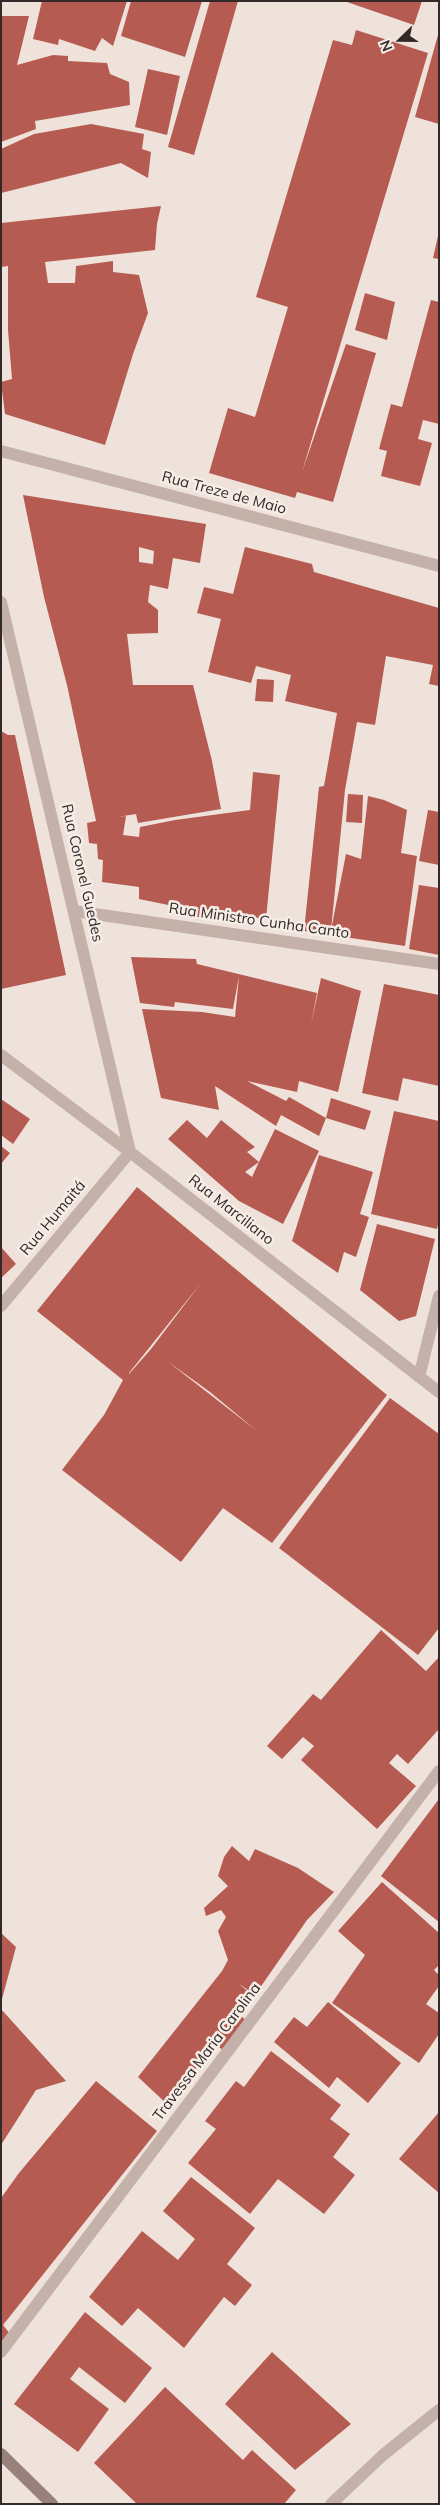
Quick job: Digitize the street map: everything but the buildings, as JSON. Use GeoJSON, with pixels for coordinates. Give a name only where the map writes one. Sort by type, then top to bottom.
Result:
{"type":"FeatureCollection","features":[{"type":"Feature","properties":{"kind":"main road"},"geometry":{"type":"LineString","coordinates":[[1,2454],[52,2504]]}},
{"type":"Feature","properties":{"kind":"street","name":"Rua Treze de Maio"},"geometry":{"type":"LineString","coordinates":[[1,451],[439,566]]}},
{"type":"Feature","properties":{"kind":"street","name":"Rua Coronel Guedes"},"geometry":{"type":"LineString","coordinates":[[1,602],[130,1152]]}},
{"type":"Feature","properties":{"kind":"street","name":"Rua Ministro Cunha Canto"},"geometry":{"type":"LineString","coordinates":[[74,911],[439,964]]}},
{"type":"Feature","properties":{"kind":"street","name":"Rua Marciliano"},"geometry":{"type":"LineString","coordinates":[[1,1055],[130,1152],[439,1392]]}},
{"type":"Feature","properties":{"kind":"street","name":"Rua Humaitá"},"geometry":{"type":"LineString","coordinates":[[1,1306],[130,1152]]}},
{"type":"Feature","properties":{"kind":"street"},"geometry":{"type":"LineString","coordinates":[[419,1377],[439,1296]]}},
{"type":"Feature","properties":{"kind":"street","name":"Travessa Maria Carolina"},"geometry":{"type":"LineString","coordinates":[[1,2352],[439,1771]]}},
{"type":"Feature","properties":{"kind":"street"},"geometry":{"type":"LineString","coordinates":[[331,2504],[383,2455],[439,2410]]}}]}
